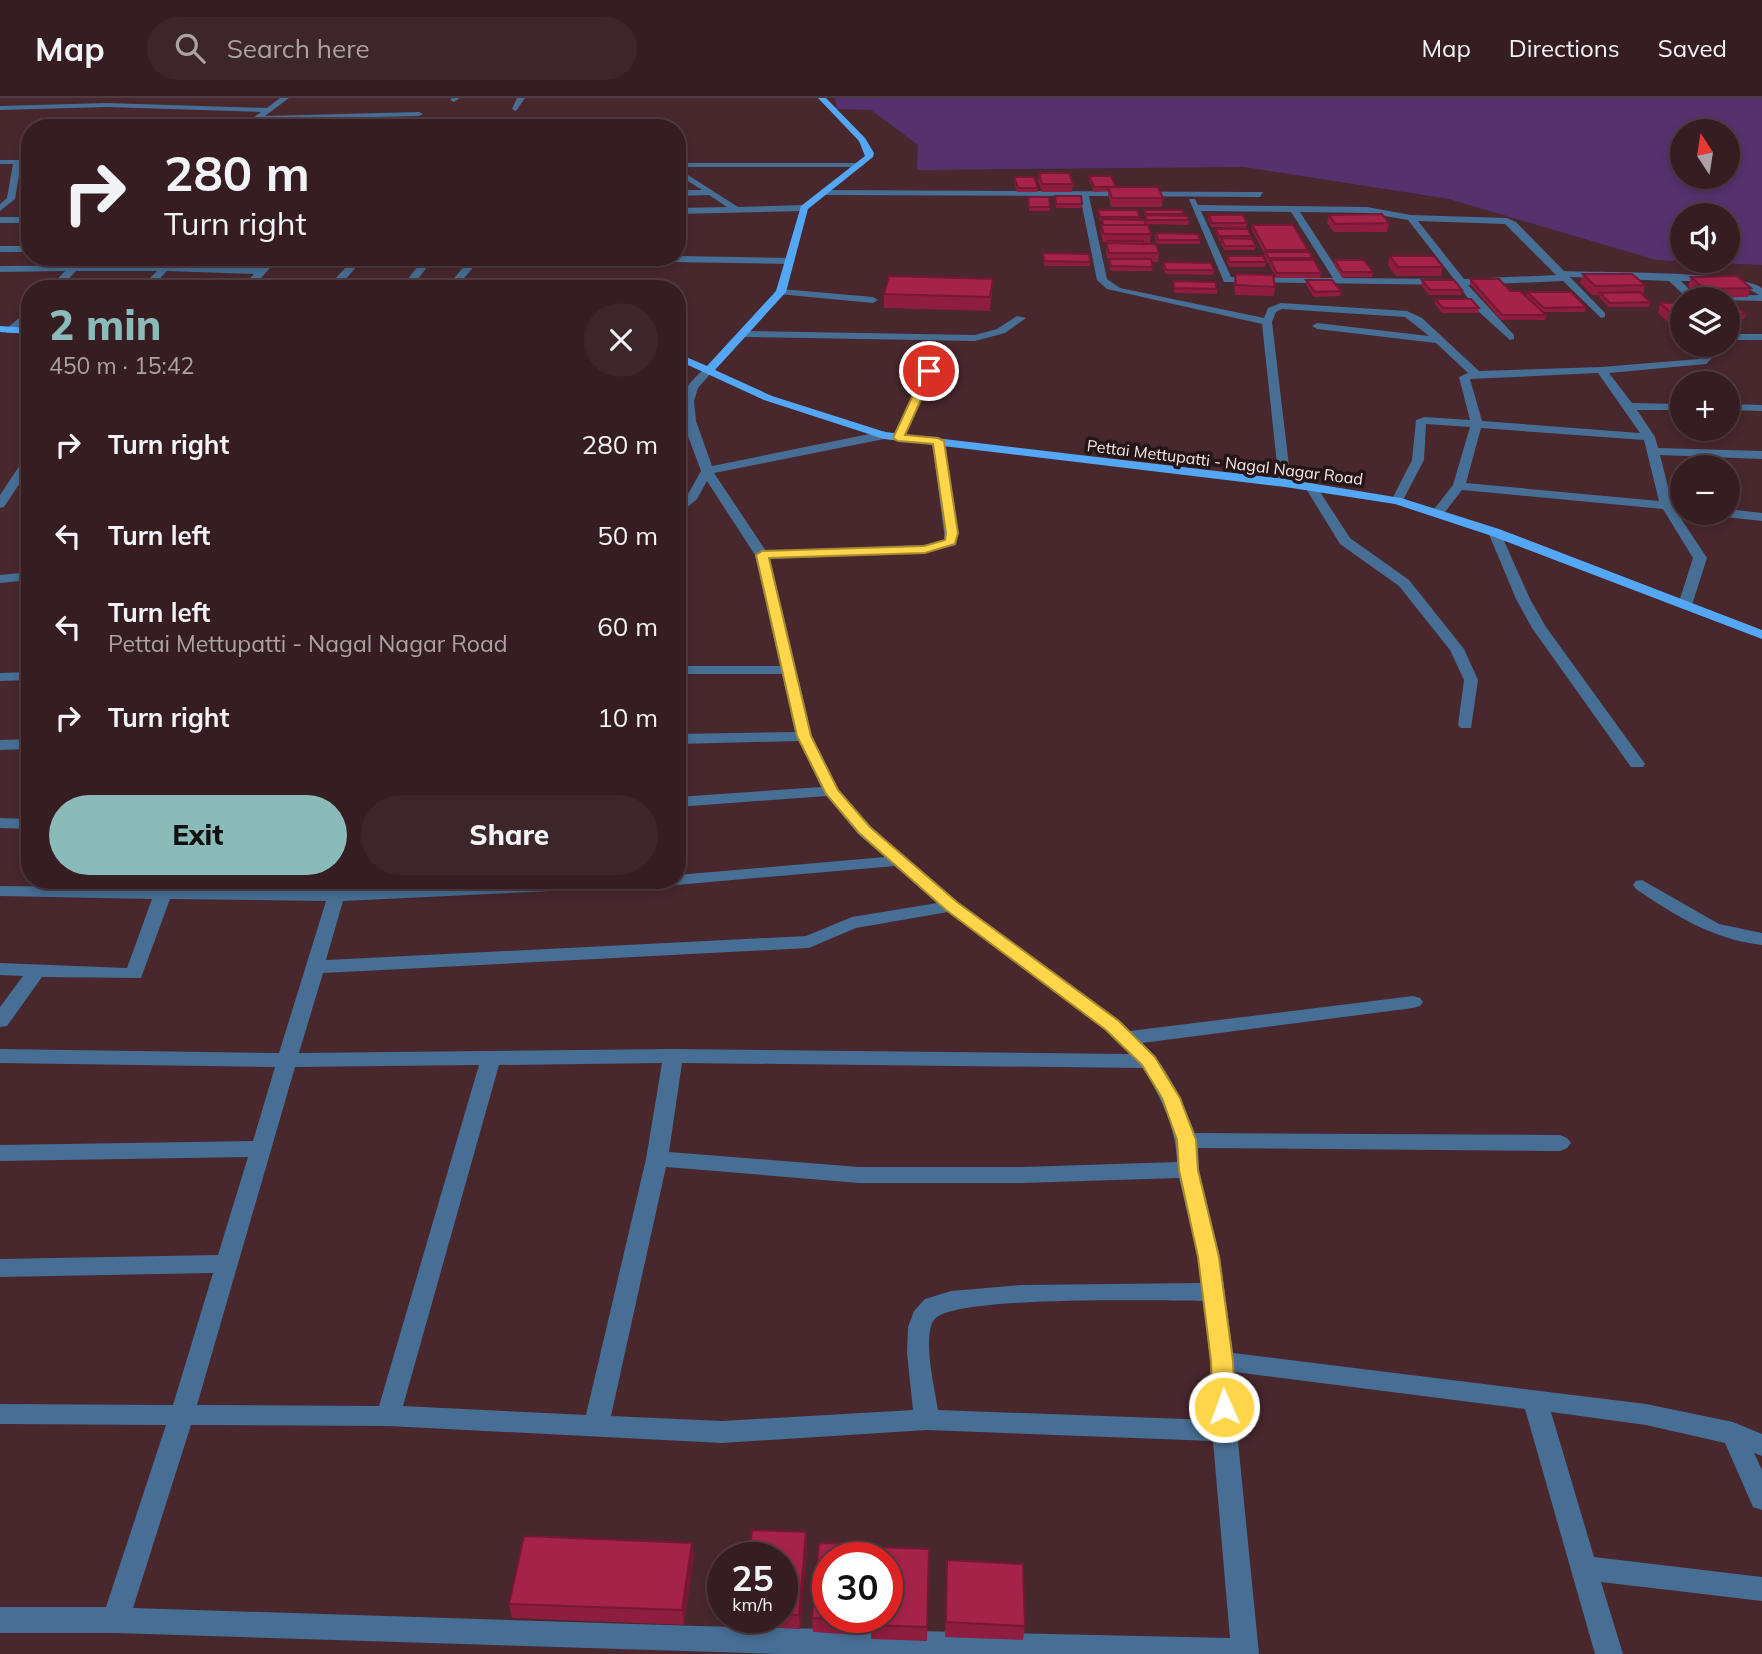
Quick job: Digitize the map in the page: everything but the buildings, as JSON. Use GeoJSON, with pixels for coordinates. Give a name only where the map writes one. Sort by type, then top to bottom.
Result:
{"type":"FeatureCollection","features":[{"type":"Feature","properties":{"kind":"main road"},"geometry":{"type":"LineString","coordinates":[[708,371],[780,292],[804,208],[860,165],[870,153],[862,140],[822,98]]}},
{"type":"Feature","properties":{"kind":"main road","name":"Pettai Mettupatti - Nagal Nagar Road"},"geometry":{"type":"LineString","coordinates":[[686,360],[806,412],[898,438],[1285,483],[1397,501],[1494,532],[1762,635]]}},
{"type":"Feature","properties":{"kind":"street"},"geometry":{"type":"LineString","coordinates":[[173,107],[187,98]]}},
{"type":"Feature","properties":{"kind":"street"},"geometry":{"type":"LineString","coordinates":[[256,118],[285,98]]}},
{"type":"Feature","properties":{"kind":"street"},"geometry":{"type":"LineString","coordinates":[[516,108],[521,98]]}},
{"type":"Feature","properties":{"kind":"street"},"geometry":{"type":"LineString","coordinates":[[0,108],[107,105],[268,110]]}},
{"type":"Feature","properties":{"kind":"street"},"geometry":{"type":"LineString","coordinates":[[48,119],[62,108]]}},
{"type":"Feature","properties":{"kind":"street"},"geometry":{"type":"LineString","coordinates":[[256,118],[419,114]]}},
{"type":"Feature","properties":{"kind":"street"},"geometry":{"type":"LineString","coordinates":[[0,162],[21,162]]}},
{"type":"Feature","properties":{"kind":"street"},"geometry":{"type":"LineString","coordinates":[[0,208],[11,199],[18,185],[17,162]]}},
{"type":"Feature","properties":{"kind":"street"},"geometry":{"type":"LineString","coordinates":[[686,168],[860,165]]}},
{"type":"Feature","properties":{"kind":"street"},"geometry":{"type":"LineString","coordinates":[[686,177],[737,210]]}},
{"type":"Feature","properties":{"kind":"street"},"geometry":{"type":"LineString","coordinates":[[686,193],[709,193]]}},
{"type":"Feature","properties":{"kind":"street"},"geometry":{"type":"LineString","coordinates":[[823,193],[1260,194]]}},
{"type":"Feature","properties":{"kind":"street"},"geometry":{"type":"LineString","coordinates":[[1084,194],[1102,281],[1106,285],[1267,322]]}},
{"type":"Feature","properties":{"kind":"street"},"geometry":{"type":"LineString","coordinates":[[1189,194],[1227,280],[1460,282],[1562,276],[1673,279],[1737,281],[1751,285],[1762,296]]}},
{"type":"Feature","properties":{"kind":"street"},"geometry":{"type":"LineString","coordinates":[[686,211],[804,208]]}},
{"type":"Feature","properties":{"kind":"street"},"geometry":{"type":"LineString","coordinates":[[1195,208],[1367,210],[1411,218],[1510,222],[1601,315]]}},
{"type":"Feature","properties":{"kind":"street"},"geometry":{"type":"LineString","coordinates":[[1294,209],[1339,280]]}},
{"type":"Feature","properties":{"kind":"street"},"geometry":{"type":"LineString","coordinates":[[1411,218],[1460,282],[1510,337]]}},
{"type":"Feature","properties":{"kind":"street"},"geometry":{"type":"LineString","coordinates":[[0,220],[21,220]]}},
{"type":"Feature","properties":{"kind":"street"},"geometry":{"type":"LineString","coordinates":[[0,249],[21,249]]}},
{"type":"Feature","properties":{"kind":"street"},"geometry":{"type":"LineString","coordinates":[[686,259],[790,261]]}},
{"type":"Feature","properties":{"kind":"street"},"geometry":{"type":"LineString","coordinates":[[254,280],[267,266]]}},
{"type":"Feature","properties":{"kind":"street"},"geometry":{"type":"LineString","coordinates":[[339,280],[352,266]]}},
{"type":"Feature","properties":{"kind":"street"},"geometry":{"type":"LineString","coordinates":[[412,280],[423,266]]}},
{"type":"Feature","properties":{"kind":"street"},"geometry":{"type":"LineString","coordinates":[[458,280],[469,266]]}},
{"type":"Feature","properties":{"kind":"street"},"geometry":{"type":"LineString","coordinates":[[62,280],[74,268]]}},
{"type":"Feature","properties":{"kind":"street"},"geometry":{"type":"LineString","coordinates":[[0,269],[166,268],[262,271]]}},
{"type":"Feature","properties":{"kind":"street"},"geometry":{"type":"LineString","coordinates":[[153,280],[166,268]]}},
{"type":"Feature","properties":{"kind":"street"},"geometry":{"type":"LineString","coordinates":[[1673,279],[1693,299],[1762,296]]}},
{"type":"Feature","properties":{"kind":"street"},"geometry":{"type":"LineString","coordinates":[[780,292],[873,300]]}},
{"type":"Feature","properties":{"kind":"street"},"geometry":{"type":"LineString","coordinates":[[1285,483],[1267,322],[1272,310],[1281,306],[1397,312],[1414,317],[1476,374]]}},
{"type":"Feature","properties":{"kind":"street"},"geometry":{"type":"LineString","coordinates":[[5,330],[21,318]]}},
{"type":"Feature","properties":{"kind":"street"},"geometry":{"type":"LineString","coordinates":[[744,334],[975,338],[1001,331],[1021,318]]}},
{"type":"Feature","properties":{"kind":"street"},"geometry":{"type":"LineString","coordinates":[[1317,326],[1439,340]]}},
{"type":"Feature","properties":{"kind":"street"},"geometry":{"type":"LineString","coordinates":[[1740,336],[1762,337]]}},
{"type":"Feature","properties":{"kind":"street"},"geometry":{"type":"LineString","coordinates":[[1437,513],[1459,486],[1477,423],[1464,377],[1476,374],[1601,370],[1702,362],[1707,357]]}},
{"type":"Feature","properties":{"kind":"street"},"geometry":{"type":"LineString","coordinates":[[1601,370],[1649,437],[1670,495]]}},
{"type":"Feature","properties":{"kind":"street"},"geometry":{"type":"LineString","coordinates":[[686,389],[708,371]]}},
{"type":"Feature","properties":{"kind":"street"},"geometry":{"type":"LineString","coordinates":[[898,438],[929,371]]}},
{"type":"Feature","properties":{"kind":"street"},"geometry":{"type":"LineString","coordinates":[[1629,406],[1670,407]]}},
{"type":"Feature","properties":{"kind":"street"},"geometry":{"type":"LineString","coordinates":[[1740,407],[1762,408]]}},
{"type":"Feature","properties":{"kind":"street"},"geometry":{"type":"LineString","coordinates":[[1397,501],[1418,460],[1420,422],[1433,419],[1649,437]]}},
{"type":"Feature","properties":{"kind":"street"},"geometry":{"type":"LineString","coordinates":[[0,1620],[115,1620],[684,1639],[1245,1653],[1225,1431],[1222,1361],[1209,1257],[1188,1170],[1186,1140],[1171,1098],[1149,1061],[1126,1038],[951,906],[864,830],[831,791],[804,736],[762,555],[707,471],[698,438],[686,426]]}},
{"type":"Feature","properties":{"kind":"street"},"geometry":{"type":"LineString","coordinates":[[686,503],[707,471],[884,435]]}},
{"type":"Feature","properties":{"kind":"street"},"geometry":{"type":"LineString","coordinates":[[762,555],[925,549],[951,542],[952,533],[938,441]]}},
{"type":"Feature","properties":{"kind":"street"},"geometry":{"type":"LineString","coordinates":[[1652,451],[1762,456]]}},
{"type":"Feature","properties":{"kind":"street"},"geometry":{"type":"LineString","coordinates":[[0,504],[21,472]]}},
{"type":"Feature","properties":{"kind":"street"},"geometry":{"type":"LineString","coordinates":[[1459,486],[1670,507]]}},
{"type":"Feature","properties":{"kind":"street"},"geometry":{"type":"LineString","coordinates":[[1311,487],[1345,541],[1404,583],[1457,649],[1471,680],[1466,725]]}},
{"type":"Feature","properties":{"kind":"street"},"geometry":{"type":"LineString","coordinates":[[1740,515],[1762,517]]}},
{"type":"Feature","properties":{"kind":"street"},"geometry":{"type":"LineString","coordinates":[[1684,525],[1700,558],[1685,605]]}},
{"type":"Feature","properties":{"kind":"street"},"geometry":{"type":"LineString","coordinates":[[1494,532],[1522,599],[1539,628],[1637,764]]}},
{"type":"Feature","properties":{"kind":"street"},"geometry":{"type":"LineString","coordinates":[[0,579],[21,577]]}},
{"type":"Feature","properties":{"kind":"street"},"geometry":{"type":"LineString","coordinates":[[686,670],[790,670]]}},
{"type":"Feature","properties":{"kind":"street"},"geometry":{"type":"LineString","coordinates":[[0,677],[21,676]]}},
{"type":"Feature","properties":{"kind":"street"},"geometry":{"type":"LineString","coordinates":[[686,739],[804,736]]}},
{"type":"Feature","properties":{"kind":"street"},"geometry":{"type":"LineString","coordinates":[[0,744],[21,744]]}},
{"type":"Feature","properties":{"kind":"street"},"geometry":{"type":"LineString","coordinates":[[686,801],[831,791]]}},
{"type":"Feature","properties":{"kind":"street"},"geometry":{"type":"LineString","coordinates":[[0,823],[21,824]]}},
{"type":"Feature","properties":{"kind":"street"},"geometry":{"type":"LineString","coordinates":[[686,879],[898,861]]}},
{"type":"Feature","properties":{"kind":"street"},"geometry":{"type":"LineString","coordinates":[[1642,885],[1711,930],[1743,938],[1762,939]]}},
{"type":"Feature","properties":{"kind":"street"},"geometry":{"type":"LineString","coordinates":[[0,891],[110,889]]}},
{"type":"Feature","properties":{"kind":"street"},"geometry":{"type":"LineString","coordinates":[[0,969],[134,974],[165,889]]}},
{"type":"Feature","properties":{"kind":"street"},"geometry":{"type":"LineString","coordinates":[[115,1620],[228,1264],[337,889]]}},
{"type":"Feature","properties":{"kind":"street"},"geometry":{"type":"LineString","coordinates":[[315,967],[809,942],[852,923],[951,906]]}},
{"type":"Feature","properties":{"kind":"street"},"geometry":{"type":"LineString","coordinates":[[0,1021],[37,971]]}},
{"type":"Feature","properties":{"kind":"street"},"geometry":{"type":"LineString","coordinates":[[1126,1038],[1413,1002]]}},
{"type":"Feature","properties":{"kind":"street"},"geometry":{"type":"LineString","coordinates":[[0,1056],[289,1060],[673,1056],[1149,1061]]}},
{"type":"Feature","properties":{"kind":"street"},"geometry":{"type":"LineString","coordinates":[[596,1426],[657,1159],[673,1056]]}},
{"type":"Feature","properties":{"kind":"street"},"geometry":{"type":"LineString","coordinates":[[388,1416],[491,1058]]}},
{"type":"Feature","properties":{"kind":"street"},"geometry":{"type":"LineString","coordinates":[[1186,1140],[1560,1143]]}},
{"type":"Feature","properties":{"kind":"street"},"geometry":{"type":"LineString","coordinates":[[0,1153],[262,1149]]}},
{"type":"Feature","properties":{"kind":"street"},"geometry":{"type":"LineString","coordinates":[[657,1159],[859,1175],[1022,1175],[1188,1170]]}},
{"type":"Feature","properties":{"kind":"street"},"geometry":{"type":"LineString","coordinates":[[0,1268],[228,1264]]}},
{"type":"Feature","properties":{"kind":"street"},"geometry":{"type":"LineString","coordinates":[[927,1420],[919,1341],[921,1320],[933,1306],[960,1299],[1008,1296],[1212,1292]]}},
{"type":"Feature","properties":{"kind":"street"},"geometry":{"type":"LineString","coordinates":[[1222,1361],[1535,1400],[1693,1424],[1733,1433],[1762,1445]]}},
{"type":"Feature","properties":{"kind":"street"},"geometry":{"type":"LineString","coordinates":[[1535,1400],[1609,1654]]}},
{"type":"Feature","properties":{"kind":"street"},"geometry":{"type":"LineString","coordinates":[[0,1414],[388,1416],[722,1432],[927,1420],[1225,1431]]}},
{"type":"Feature","properties":{"kind":"street"},"geometry":{"type":"LineString","coordinates":[[1733,1433],[1762,1499]]}},
{"type":"Feature","properties":{"kind":"street"},"geometry":{"type":"LineString","coordinates":[[1586,1569],[1762,1588]]}},
{"type":"Feature","properties":{"kind":"shaded area"},"geometry":{"type":"Polygon","coordinates":[[[835,98],[1762,98],[1762,265],[1740,264],[1740,203],[1670,203],[1670,261],[1656,260],[1449,199],[1244,167],[917,170],[918,145],[871,110],[837,109],[835,98]]]}},
{"type":"Feature","properties":{"kind":"route"},"geometry":{"type":"LineString","coordinates":[[929,371],[898,438],[938,441],[952,533],[951,542],[941,547],[925,549],[762,555],[804,736],[831,791],[864,830],[951,906],[1112,1026],[1149,1061],[1171,1098],[1186,1140],[1188,1170],[1209,1257],[1222,1361],[1224,1407]]}}]}
